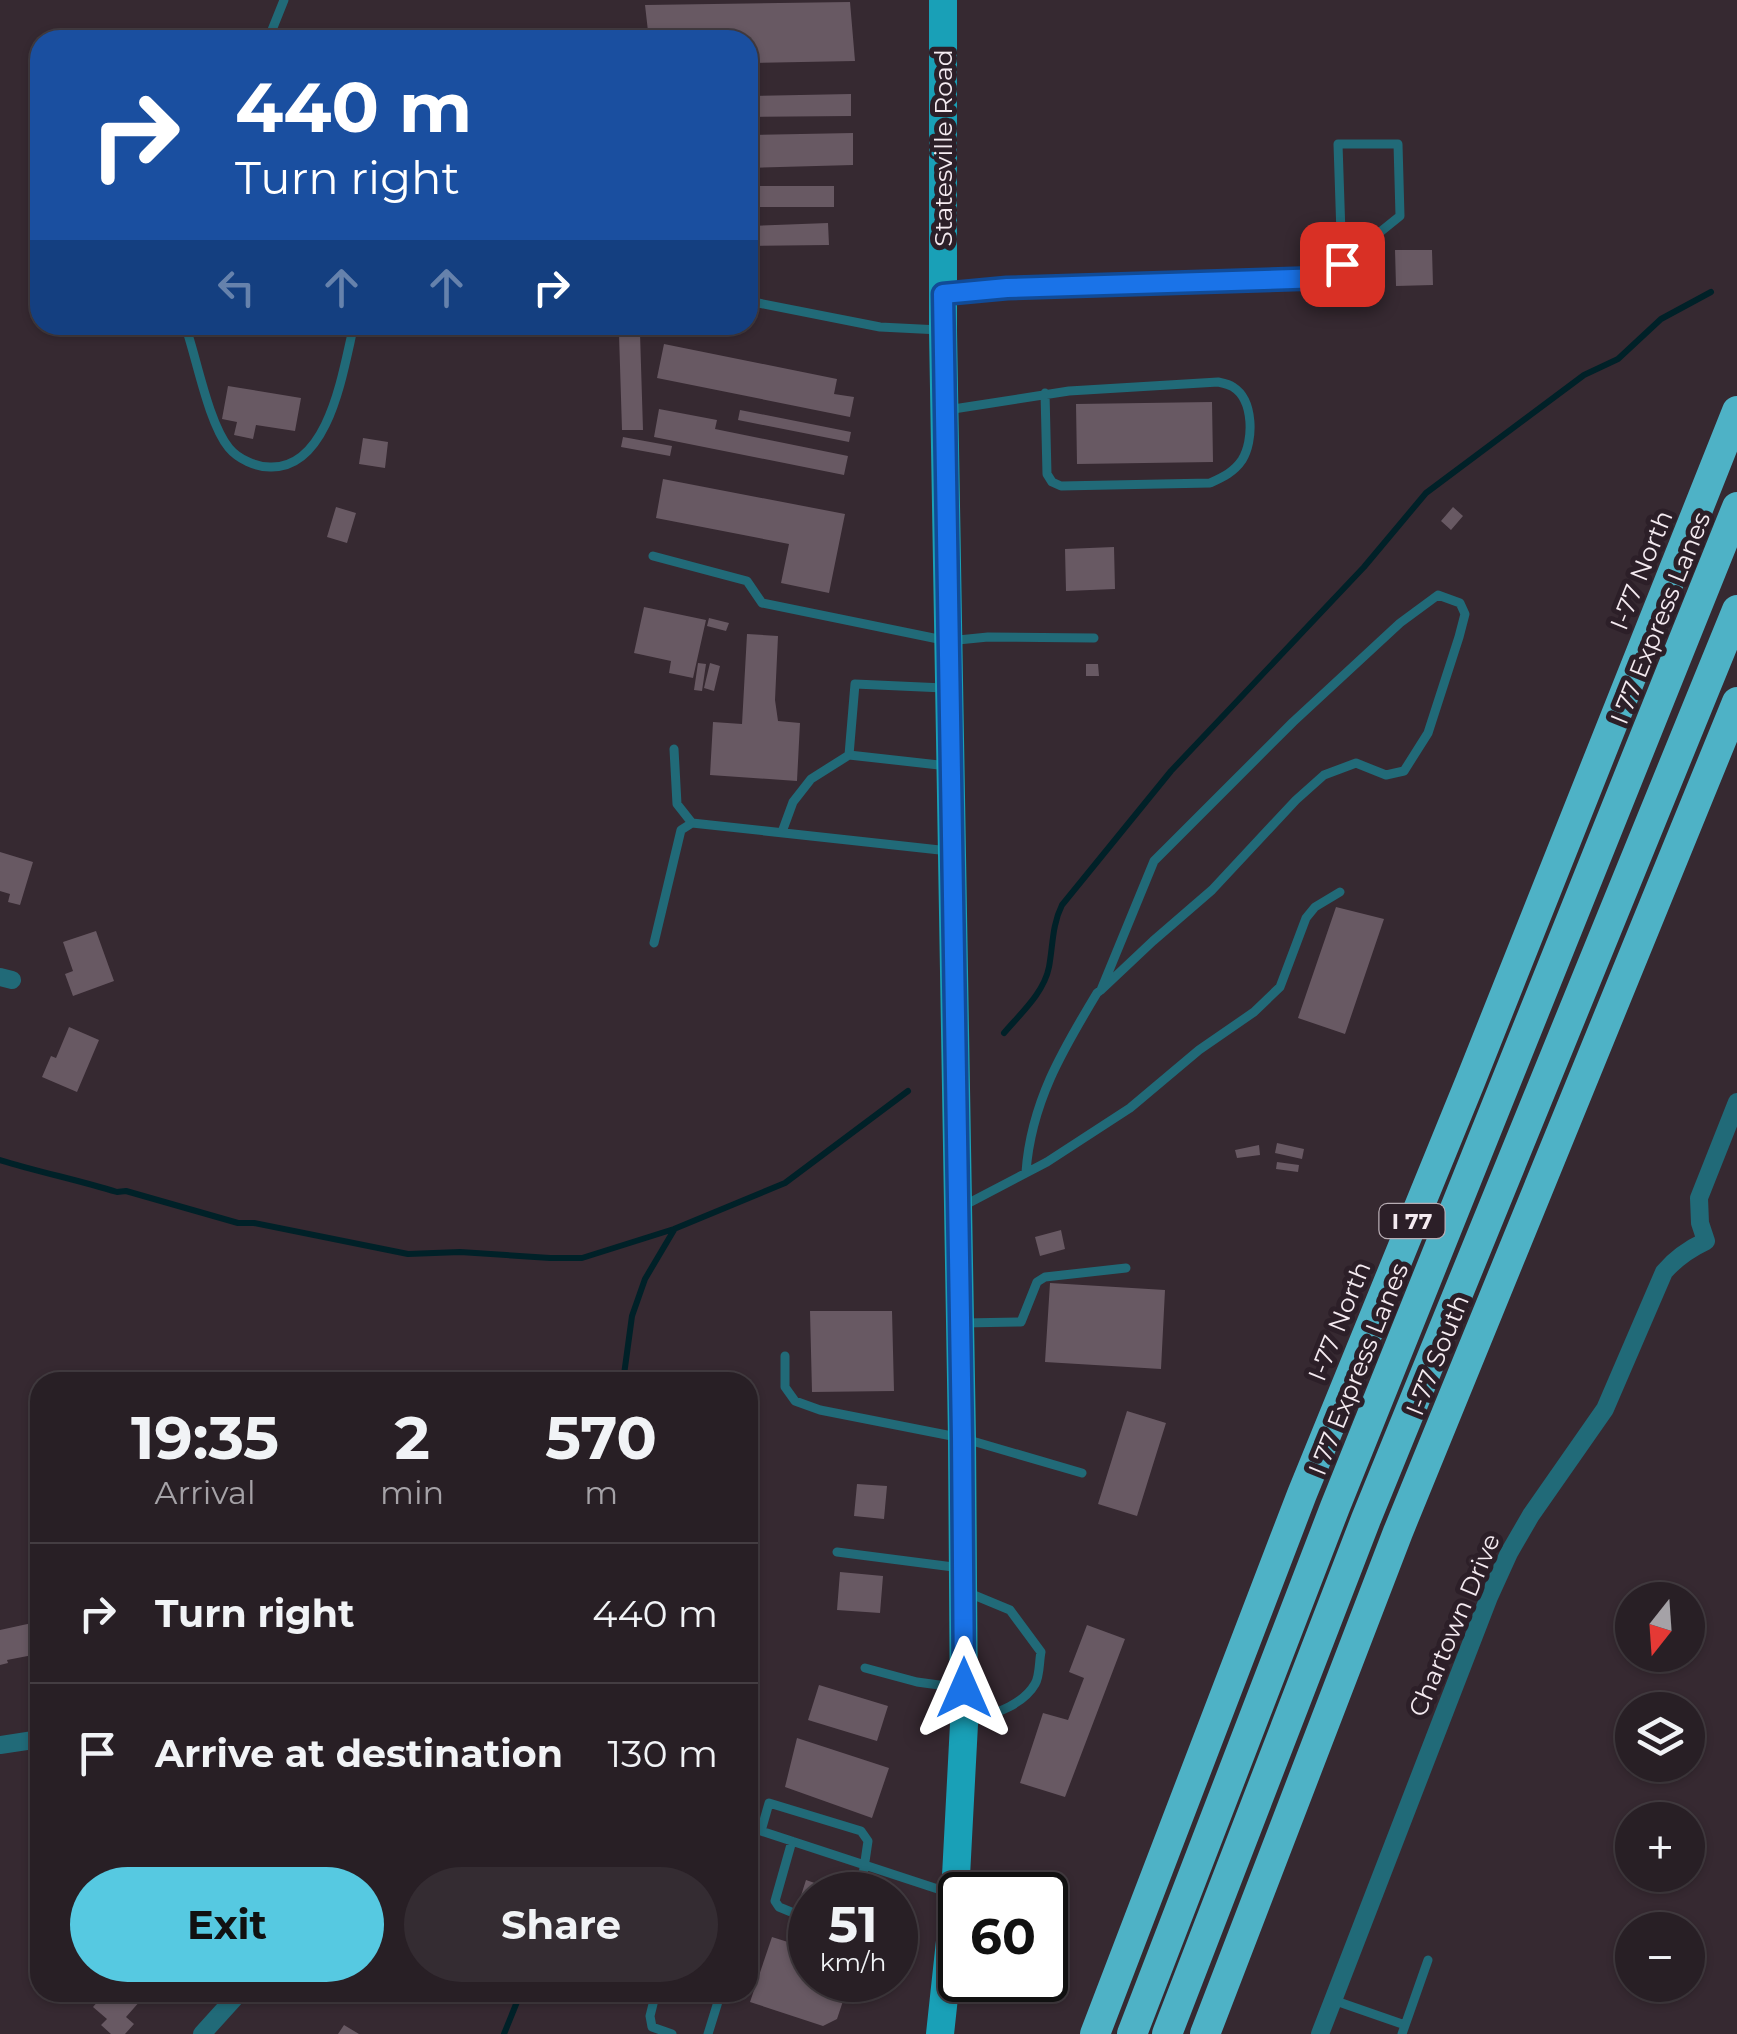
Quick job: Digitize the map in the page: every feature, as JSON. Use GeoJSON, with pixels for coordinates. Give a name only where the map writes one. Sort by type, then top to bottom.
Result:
{"type":"FeatureCollection","features":[{"type":"Feature","properties":{"kind":"highway","name":"I-77 North"},"geometry":{"type":"LineString","coordinates":[[1095,2034],[1295,1512],[1737,412]]}},
{"type":"Feature","properties":{"kind":"highway","name":"I 77 Express Lanes"},"geometry":{"type":"LineString","coordinates":[[1132,2034],[1335,1506],[1737,506]]}},
{"type":"Feature","properties":{"kind":"highway","name":"I 77"},"geometry":{"type":"LineString","coordinates":[[1168,2034],[1358,1537],[1737,610]]}},
{"type":"Feature","properties":{"kind":"highway","name":"I-77 South"},"geometry":{"type":"LineString","coordinates":[[1205,2034],[1334,1695],[1737,702]]}},
{"type":"Feature","properties":{"kind":"highway"},"geometry":{"type":"LineString","coordinates":[[1504,1270],[1577,1000]]}},
{"type":"Feature","properties":{"kind":"highway"},"geometry":{"type":"LineString","coordinates":[[1116,2034],[1171,1931]]}},
{"type":"Feature","properties":{"kind":"main road","name":"Statesville Road"},"geometry":{"type":"LineString","coordinates":[[943,0],[944,411],[964,1580],[964,1724],[956,1872]]}},
{"type":"Feature","properties":{"kind":"main road","name":"Statesville Road"},"geometry":{"type":"LineString","coordinates":[[940,2034],[943,2002]]}},
{"type":"Feature","properties":{"kind":"street","name":"Chartown Drive"},"geometry":{"type":"LineString","coordinates":[[1320,2034],[1470,1642],[1510,1553],[1531,1515],[1605,1409],[1664,1272],[1690,1248],[1706,1241],[1700,1223],[1699,1198],[1737,1102]]}},
{"type":"Feature","properties":{"kind":"street"},"geometry":{"type":"LineString","coordinates":[[0,1745],[30,1741]]}},
{"type":"Feature","properties":{"kind":"street"},"geometry":{"type":"LineString","coordinates":[[202,2034],[231,2002]]}},
{"type":"Feature","properties":{"kind":"lane"},"geometry":{"type":"LineString","coordinates":[[272,30],[284,0]]}},
{"type":"Feature","properties":{"kind":"lane"},"geometry":{"type":"LineString","coordinates":[[943,294],[1007,288],[1324,278],[1342,264],[1400,216],[1398,144],[1338,144],[1342,264]]}},
{"type":"Feature","properties":{"kind":"lane"},"geometry":{"type":"LineString","coordinates":[[758,303],[880,327],[943,330]]}},
{"type":"Feature","properties":{"kind":"lane"},"geometry":{"type":"LineString","coordinates":[[188,335],[213,418],[230,451],[269,468],[300,458],[319,437],[336,396],[351,335]]}},
{"type":"Feature","properties":{"kind":"lane"},"geometry":{"type":"LineString","coordinates":[[944,411],[1045,394],[1218,382],[1231,385],[1242,394],[1248,407],[1250,434],[1244,458],[1231,473],[1210,483],[1061,486],[1052,482],[1048,474],[1045,394]]}},
{"type":"Feature","properties":{"kind":"lane"},"geometry":{"type":"LineString","coordinates":[[653,556],[747,581],[762,604],[948,640],[1094,638]]}},
{"type":"Feature","properties":{"kind":"lane"},"geometry":{"type":"LineString","coordinates":[[1026,1172],[1040,1100],[1064,1049],[1101,990],[1154,861],[1293,722],[1400,623],[1438,595],[1460,603],[1464,614],[1459,637],[1428,733],[1404,772],[1386,775],[1356,763],[1324,774],[1212,890],[1152,940],[1101,990]]}},
{"type":"Feature","properties":{"kind":"lane"},"geometry":{"type":"LineString","coordinates":[[849,755],[856,684],[949,688]]}},
{"type":"Feature","properties":{"kind":"lane"},"geometry":{"type":"LineString","coordinates":[[674,749],[677,804],[692,823]]}},
{"type":"Feature","properties":{"kind":"lane"},"geometry":{"type":"LineString","coordinates":[[782,832],[792,802],[811,780],[849,755],[950,767]]}},
{"type":"Feature","properties":{"kind":"lane"},"geometry":{"type":"LineString","coordinates":[[654,944],[681,830],[692,823],[952,851]]}},
{"type":"Feature","properties":{"kind":"lane"},"geometry":{"type":"LineString","coordinates":[[958,1209],[1047,1162],[1130,1108],[1199,1050],[1254,1012],[1280,987],[1306,918],[1315,907],[1340,892]]}},
{"type":"Feature","properties":{"kind":"lane"},"geometry":{"type":"LineString","coordinates":[[960,1323],[1021,1322],[1036,1282],[1045,1277],[1126,1268]]}},
{"type":"Feature","properties":{"kind":"lane"},"geometry":{"type":"LineString","coordinates":[[785,1356],[785,1387],[795,1401],[820,1410],[962,1438],[1082,1473]]}},
{"type":"Feature","properties":{"kind":"lane"},"geometry":{"type":"LineString","coordinates":[[837,1552],[964,1580],[984,1597],[1010,1610],[1041,1652],[1036,1682],[1019,1700],[964,1724]]}},
{"type":"Feature","properties":{"kind":"lane"},"geometry":{"type":"LineString","coordinates":[[865,1668],[917,1682],[964,1688]]}},
{"type":"Feature","properties":{"kind":"lane"},"geometry":{"type":"LineString","coordinates":[[863,1872],[864,1865],[868,1841],[861,1832],[769,1803],[761,1831],[792,1842],[864,1865],[938,1889]]}},
{"type":"Feature","properties":{"kind":"lane"},"geometry":{"type":"LineString","coordinates":[[788,1911],[775,1902],[792,1842]]}},
{"type":"Feature","properties":{"kind":"lane"},"geometry":{"type":"LineString","coordinates":[[1333,2000],[1404,2030],[1428,1960]]}},
{"type":"Feature","properties":{"kind":"lane"},"geometry":{"type":"LineString","coordinates":[[654,2002],[652,2026],[672,2034]]}},
{"type":"Feature","properties":{"kind":"lane"},"geometry":{"type":"LineString","coordinates":[[708,2034],[718,2002]]}},
{"type":"Feature","properties":{"kind":"building"},"geometry":{"type":"Polygon","coordinates":[[[850,2],[855,61],[758,63],[758,30],[648,30],[645,5],[850,2]]]}},
{"type":"Feature","properties":{"kind":"building"},"geometry":{"type":"Polygon","coordinates":[[[851,94],[851,116],[758,117],[758,96],[851,94]]]}},
{"type":"Feature","properties":{"kind":"building"},"geometry":{"type":"Polygon","coordinates":[[[853,133],[853,165],[758,168],[758,135],[853,133]]]}},
{"type":"Feature","properties":{"kind":"building"},"geometry":{"type":"Polygon","coordinates":[[[758,186],[834,186],[834,207],[758,207],[758,186]]]}},
{"type":"Feature","properties":{"kind":"building"},"geometry":{"type":"Polygon","coordinates":[[[828,223],[829,245],[758,246],[758,226],[828,223]]]}},
{"type":"Feature","properties":{"kind":"building"},"geometry":{"type":"Polygon","coordinates":[[[1395,250],[1432,250],[1433,285],[1396,286],[1395,250]]]}},
{"type":"Feature","properties":{"kind":"building"},"geometry":{"type":"Polygon","coordinates":[[[619,335],[640,335],[643,430],[622,430],[619,335]]]}},
{"type":"Feature","properties":{"kind":"building"},"geometry":{"type":"Polygon","coordinates":[[[664,344],[837,379],[834,394],[854,397],[850,417],[657,378],[664,344]]]}},
{"type":"Feature","properties":{"kind":"building"},"geometry":{"type":"Polygon","coordinates":[[[228,386],[301,398],[295,431],[256,425],[253,439],[234,435],[237,422],[222,419],[228,386]]]}},
{"type":"Feature","properties":{"kind":"building"},"geometry":{"type":"Polygon","coordinates":[[[1212,402],[1213,462],[1077,464],[1076,404],[1212,402]]]}},
{"type":"Feature","properties":{"kind":"building"},"geometry":{"type":"Polygon","coordinates":[[[659,409],[717,420],[715,429],[848,456],[844,475],[654,437],[659,409]]]}},
{"type":"Feature","properties":{"kind":"building"},"geometry":{"type":"Polygon","coordinates":[[[740,410],[851,432],[849,442],[738,420],[740,410]]]}},
{"type":"Feature","properties":{"kind":"building"},"geometry":{"type":"Polygon","coordinates":[[[623,437],[672,446],[670,456],[621,447],[623,437]]]}},
{"type":"Feature","properties":{"kind":"building"},"geometry":{"type":"Polygon","coordinates":[[[363,438],[388,442],[385,468],[359,464],[363,438]]]}},
{"type":"Feature","properties":{"kind":"building"},"geometry":{"type":"Polygon","coordinates":[[[663,479],[845,514],[829,593],[781,583],[789,544],[656,518],[663,479]]]}},
{"type":"Feature","properties":{"kind":"building"},"geometry":{"type":"Polygon","coordinates":[[[336,507],[356,513],[347,543],[327,537],[336,507]]]}},
{"type":"Feature","properties":{"kind":"building"},"geometry":{"type":"Polygon","coordinates":[[[1453,507],[1463,516],[1451,530],[1441,521],[1453,507]]]}},
{"type":"Feature","properties":{"kind":"building"},"geometry":{"type":"Polygon","coordinates":[[[1114,547],[1115,589],[1066,591],[1065,549],[1114,547]]]}},
{"type":"Feature","properties":{"kind":"building"},"geometry":{"type":"Polygon","coordinates":[[[644,607],[706,620],[693,678],[669,673],[671,661],[634,653],[644,607]]]}},
{"type":"Feature","properties":{"kind":"building"},"geometry":{"type":"Polygon","coordinates":[[[709,618],[729,623],[726,631],[707,626],[709,618]]]}},
{"type":"Feature","properties":{"kind":"building"},"geometry":{"type":"Polygon","coordinates":[[[747,634],[778,636],[775,700],[778,721],[800,723],[797,781],[710,775],[713,722],[742,724],[747,634]]]}},
{"type":"Feature","properties":{"kind":"building"},"geometry":{"type":"Polygon","coordinates":[[[698,663],[706,664],[702,691],[694,690],[698,663]]]}},
{"type":"Feature","properties":{"kind":"building"},"geometry":{"type":"Polygon","coordinates":[[[710,663],[720,666],[714,691],[704,688],[710,663]]]}},
{"type":"Feature","properties":{"kind":"building"},"geometry":{"type":"Polygon","coordinates":[[[1086,664],[1098,664],[1099,676],[1086,676],[1086,664]]]}},
{"type":"Feature","properties":{"kind":"building"},"geometry":{"type":"Polygon","coordinates":[[[0,852],[33,862],[20,905],[8,902],[10,894],[0,891],[0,852]]]}},
{"type":"Feature","properties":{"kind":"building"},"geometry":{"type":"Polygon","coordinates":[[[1336,907],[1384,919],[1345,1034],[1298,1018],[1336,907]]]}},
{"type":"Feature","properties":{"kind":"building"},"geometry":{"type":"Polygon","coordinates":[[[96,931],[114,981],[73,996],[65,974],[73,971],[63,942],[96,931]]]}},
{"type":"Feature","properties":{"kind":"building"},"geometry":{"type":"Polygon","coordinates":[[[69,1027],[99,1040],[77,1092],[42,1077],[51,1056],[56,1058],[69,1027]]]}},
{"type":"Feature","properties":{"kind":"building"},"geometry":{"type":"Polygon","coordinates":[[[1277,1143],[1304,1149],[1302,1159],[1275,1153],[1277,1143]]]}},
{"type":"Feature","properties":{"kind":"building"},"geometry":{"type":"Polygon","coordinates":[[[1259,1145],[1260,1155],[1237,1158],[1235,1150],[1259,1145]]]}},
{"type":"Feature","properties":{"kind":"building"},"geometry":{"type":"Polygon","coordinates":[[[1277,1162],[1299,1165],[1298,1172],[1276,1169],[1277,1162]]]}},
{"type":"Feature","properties":{"kind":"building"},"geometry":{"type":"Polygon","coordinates":[[[1061,1230],[1065,1249],[1040,1256],[1035,1237],[1061,1230]]]}},
{"type":"Feature","properties":{"kind":"building"},"geometry":{"type":"Polygon","coordinates":[[[1050,1283],[1165,1290],[1161,1369],[1045,1362],[1050,1283]]]}},
{"type":"Feature","properties":{"kind":"building"},"geometry":{"type":"Polygon","coordinates":[[[810,1311],[892,1311],[894,1391],[812,1392],[810,1311]]]}},
{"type":"Feature","properties":{"kind":"building"},"geometry":{"type":"Polygon","coordinates":[[[1127,1411],[1166,1423],[1137,1516],[1098,1504],[1127,1411]]]}},
{"type":"Feature","properties":{"kind":"building"},"geometry":{"type":"Polygon","coordinates":[[[857,1484],[887,1486],[884,1519],[854,1516],[857,1484]]]}},
{"type":"Feature","properties":{"kind":"building"},"geometry":{"type":"Polygon","coordinates":[[[840,1572],[883,1576],[880,1613],[837,1610],[840,1572]]]}},
{"type":"Feature","properties":{"kind":"building"},"geometry":{"type":"Polygon","coordinates":[[[30,1623],[30,1656],[0,1665],[0,1630],[30,1623]]]}},
{"type":"Feature","properties":{"kind":"building"},"geometry":{"type":"Polygon","coordinates":[[[1087,1625],[1125,1639],[1065,1797],[1020,1783],[1043,1713],[1068,1720],[1084,1678],[1069,1672],[1087,1625]]]}},
{"type":"Feature","properties":{"kind":"building"},"geometry":{"type":"Polygon","coordinates":[[[819,1685],[888,1706],[877,1741],[808,1720],[819,1685]]]}},
{"type":"Feature","properties":{"kind":"building"},"geometry":{"type":"Polygon","coordinates":[[[797,1738],[889,1768],[872,1818],[785,1787],[797,1738]]]}},
{"type":"Feature","properties":{"kind":"building"},"geometry":{"type":"Polygon","coordinates":[[[772,1937],[788,1942],[788,2002],[843,2002],[837,2019],[823,2026],[750,2002],[758,2002],[758,1978],[772,1937]]]}},
{"type":"Feature","properties":{"kind":"building"},"geometry":{"type":"Polygon","coordinates":[[[97,2002],[139,2002],[126,2017],[134,2024],[125,2034],[111,2034],[101,2025],[107,2019],[93,2007],[97,2002]]]}},
{"type":"Feature","properties":{"kind":"building"},"geometry":{"type":"Polygon","coordinates":[[[344,2025],[359,2034],[338,2034],[344,2025]]]}},
{"type":"Feature","properties":{"kind":"waterway"},"geometry":{"type":"LineString","coordinates":[[1004,1033],[1042,986],[1062,905],[1171,771],[1364,567],[1426,493],[1584,375],[1618,359],[1661,319],[1711,292]]}},
{"type":"Feature","properties":{"kind":"waterway"},"geometry":{"type":"LineString","coordinates":[[0,1160],[238,1223],[408,1254],[460,1252],[582,1258],[674,1229],[785,1183],[908,1091]]}},
{"type":"Feature","properties":{"kind":"waterway"},"geometry":{"type":"LineString","coordinates":[[624,1372],[632,1316],[645,1279],[674,1230]]}},
{"type":"Feature","properties":{"kind":"waterway"},"geometry":{"type":"LineString","coordinates":[[504,2034],[517,2002]]}},
{"type":"Feature","properties":{"kind":"route"},"geometry":{"type":"LineString","coordinates":[[964,1688],[943,294],[1007,288],[1324,278],[1342,264]]}}]}
